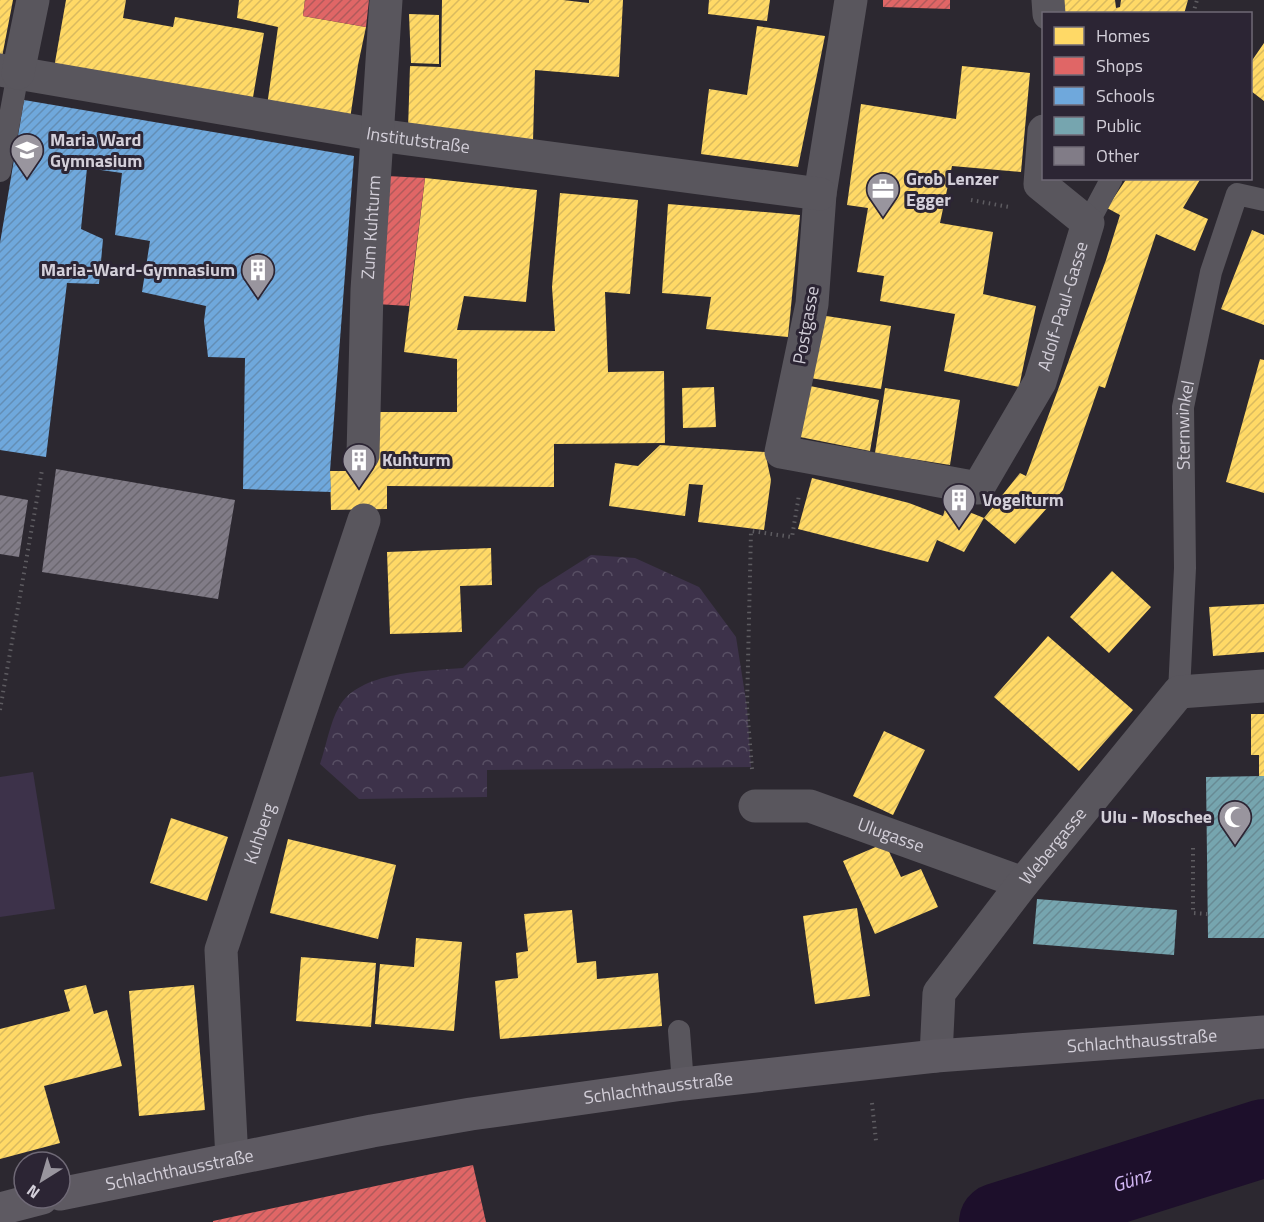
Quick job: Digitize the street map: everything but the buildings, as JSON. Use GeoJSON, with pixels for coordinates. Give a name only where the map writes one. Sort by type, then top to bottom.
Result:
{"type":"FeatureCollection","features":[{"type":"Feature","properties":{"kind":"main road","name":"Schlachthausstraße"},"geometry":{"type":"LineString","coordinates":[[72,1192],[303,1144],[460,1116],[683,1084],[936,1056],[1264,1032]]}},
{"type":"Feature","properties":{"kind":"street"},"geometry":{"type":"LineString","coordinates":[[9,71],[33,0]]}},
{"type":"Feature","properties":{"kind":"street","name":"Zum Kuhturm"},"geometry":{"type":"LineString","coordinates":[[363,455],[367,290],[386,0]]}},
{"type":"Feature","properties":{"kind":"street","name":"Postgasse"},"geometry":{"type":"LineString","coordinates":[[851,0],[820,194],[812,304],[781,452],[978,488]]}},
{"type":"Feature","properties":{"kind":"street","name":"Institutstraße"},"geometry":{"type":"LineString","coordinates":[[9,71],[378,135],[820,194]]}},
{"type":"Feature","properties":{"kind":"street","name":"Adolf-Paul-Gasse"},"geometry":{"type":"LineString","coordinates":[[978,488],[1040,382],[1088,223],[1040,184],[1042,158]]}},
{"type":"Feature","properties":{"kind":"street","name":"Kuhberg"},"geometry":{"type":"LineString","coordinates":[[232,1159],[221,950],[363,520]]}},
{"type":"Feature","properties":{"kind":"street"},"geometry":{"type":"LineString","coordinates":[[1179,692],[1264,686]]}},
{"type":"Feature","properties":{"kind":"street","name":"Webergasse"},"geometry":{"type":"LineString","coordinates":[[936,1056],[939,993],[1023,883],[1179,692]]}},
{"type":"Feature","properties":{"kind":"street","name":"Ulugasse"},"geometry":{"type":"LineString","coordinates":[[755,806],[810,806],[1023,883]]}},
{"type":"Feature","properties":{"kind":"lane"},"geometry":{"type":"LineString","coordinates":[[0,171],[9,71]]}},
{"type":"Feature","properties":{"kind":"lane"},"geometry":{"type":"LineString","coordinates":[[1088,223],[1111,180]]}},
{"type":"Feature","properties":{"kind":"lane","name":"Sternwinkel"},"geometry":{"type":"LineString","coordinates":[[1179,692],[1185,568],[1183,407],[1211,272],[1237,194],[1264,200]]}},
{"type":"Feature","properties":{"kind":"lane"},"geometry":{"type":"LineString","coordinates":[[679,1031],[683,1084]]}},
{"type":"Feature","properties":{"kind":"path"},"geometry":{"type":"LineString","coordinates":[[755,806],[747,708],[751,531],[792,537],[805,457]]}},
{"type":"Feature","properties":{"kind":"path"},"geometry":{"type":"LineString","coordinates":[[0,710],[42,470]]}},
{"type":"Feature","properties":{"kind":"path"},"geometry":{"type":"LineString","coordinates":[[1193,848],[1193,913],[1207,914]]}},
{"type":"Feature","properties":{"kind":"path"},"geometry":{"type":"LineString","coordinates":[[874,1121],[876,1141]]}},
{"type":"Feature","properties":{"kind":"green space"},"geometry":{"type":"Polygon","coordinates":[[[591,555],[635,558],[699,587],[736,637],[747,707],[751,767],[487,770],[487,797],[359,799],[320,764],[336,713],[349,695],[362,686],[395,675],[463,668],[539,588],[591,555]]]}},
{"type":"Feature","properties":{"kind":"green space"},"geometry":{"type":"Polygon","coordinates":[[[33,772],[55,909],[0,917],[0,777],[33,772]]]}},
{"type":"Feature","properties":{"kind":"waterway","name":"Günz"},"geometry":{"type":"LineString","coordinates":[[998,1222],[1264,1138]]}},
{"type":"Feature","properties":{"kind":"place","name":"Maria Ward Gymnasium"},"geometry":{"type":"Point","coordinates":[27,179]}},
{"type":"Feature","properties":{"kind":"place","name":"Grob Lenzer Egger"},"geometry":{"type":"Point","coordinates":[883,218]}},
{"type":"Feature","properties":{"kind":"place","name":"Maria-Ward-Gymnasium"},"geometry":{"type":"Point","coordinates":[258,299]}},
{"type":"Feature","properties":{"kind":"place","name":"Kuhturm"},"geometry":{"type":"Point","coordinates":[359,489]}},
{"type":"Feature","properties":{"kind":"place","name":"Vogelturm"},"geometry":{"type":"Point","coordinates":[959,529]}},
{"type":"Feature","properties":{"kind":"place","name":"Ulu - Moschee"},"geometry":{"type":"Point","coordinates":[1235,846]}}]}
